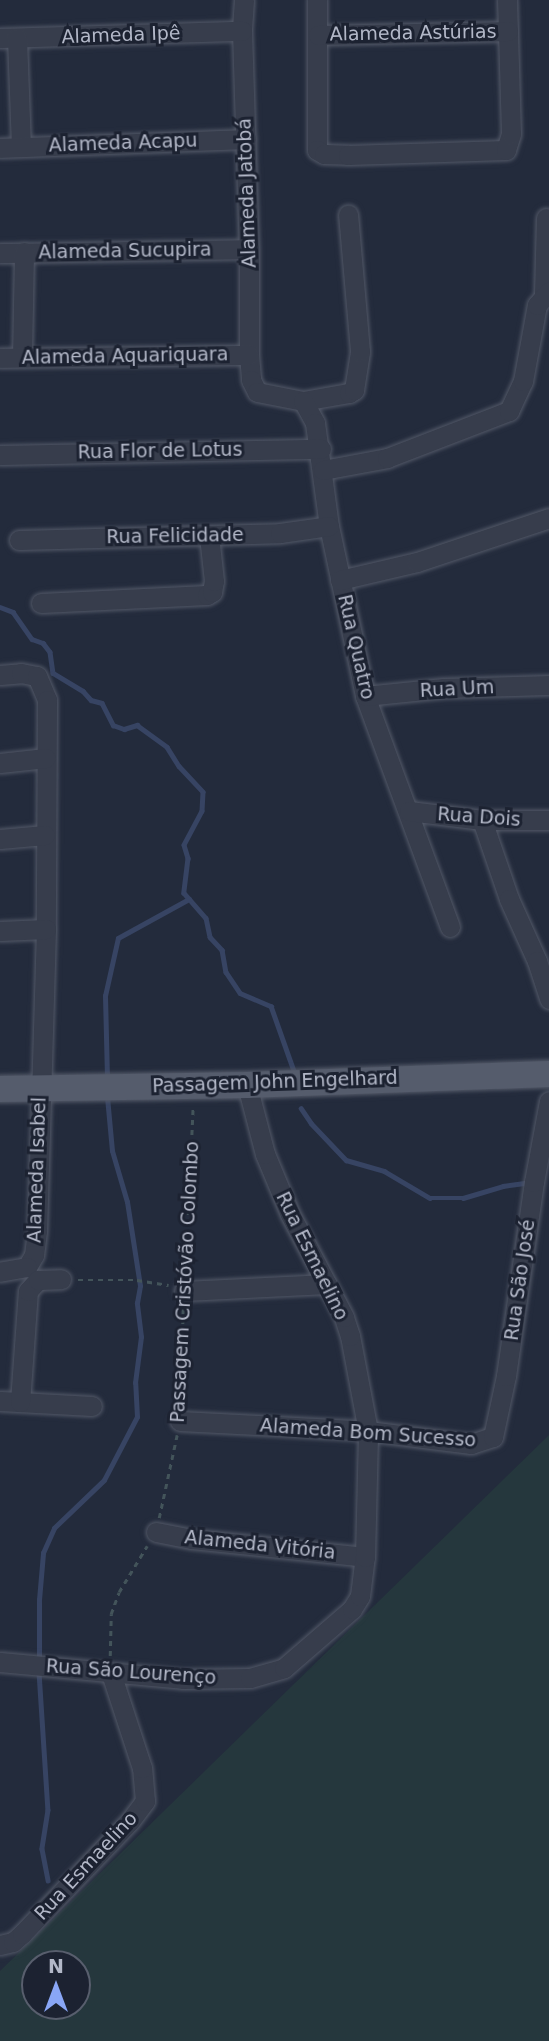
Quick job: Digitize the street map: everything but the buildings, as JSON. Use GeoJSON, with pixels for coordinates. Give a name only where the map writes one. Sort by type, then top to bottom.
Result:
{"type":"FeatureCollection","features":[{"type":"Feature","properties":{"kind":"main road","name":"Passagem John Engelhard"},"geometry":{"type":"LineString","coordinates":[[0,1089],[40,1086],[194,1086],[549,1074]]}},
{"type":"Feature","properties":{"kind":"street","name":"Alameda Jatobá"},"geometry":{"type":"LineString","coordinates":[[244,0],[242,31],[250,249],[251,380],[257,392],[303,401]]}},
{"type":"Feature","properties":{"kind":"street"},"geometry":{"type":"LineString","coordinates":[[317,0],[316,144],[320,153],[489,153],[501,152],[510,145],[507,0]]}},
{"type":"Feature","properties":{"kind":"street","name":"Alameda Ipê"},"geometry":{"type":"LineString","coordinates":[[9,38],[242,31]]}},
{"type":"Feature","properties":{"kind":"street","name":"Alameda Astúrias"},"geometry":{"type":"LineString","coordinates":[[318,34],[508,31]]}},
{"type":"Feature","properties":{"kind":"street"},"geometry":{"type":"LineString","coordinates":[[9,38],[22,146]]}},
{"type":"Feature","properties":{"kind":"street","name":"Alameda Acapu"},"geometry":{"type":"LineString","coordinates":[[0,148],[246,139]]}},
{"type":"Feature","properties":{"kind":"street"},"geometry":{"type":"LineString","coordinates":[[303,401],[349,393],[354,390],[359,373],[357,298],[348,215]]}},
{"type":"Feature","properties":{"kind":"street"},"geometry":{"type":"LineString","coordinates":[[323,470],[387,458],[509,411],[523,381],[537,305],[547,292],[546,218]]}},
{"type":"Feature","properties":{"kind":"street","name":"Alameda Sucupira"},"geometry":{"type":"LineString","coordinates":[[0,253],[250,249]]}},
{"type":"Feature","properties":{"kind":"street"},"geometry":{"type":"LineString","coordinates":[[22,357],[24,252]]}},
{"type":"Feature","properties":{"kind":"street","name":"Alameda Aquariquara"},"geometry":{"type":"LineString","coordinates":[[0,358],[249,355]]}},
{"type":"Feature","properties":{"kind":"street","name":"Rua Quatro"},"geometry":{"type":"LineString","coordinates":[[303,401],[315,423],[321,450],[329,526],[365,696],[450,927]]}},
{"type":"Feature","properties":{"kind":"street","name":"Rua Flor de Lotus"},"geometry":{"type":"LineString","coordinates":[[0,455],[321,450]]}},
{"type":"Feature","properties":{"kind":"street"},"geometry":{"type":"LineString","coordinates":[[340,580],[417,562],[549,518]]}},
{"type":"Feature","properties":{"kind":"street","name":"Rua Felicidade"},"geometry":{"type":"LineString","coordinates":[[19,540],[280,533],[329,526]]}},
{"type":"Feature","properties":{"kind":"street"},"geometry":{"type":"LineString","coordinates":[[41,603],[207,595],[212,592],[214,581],[209,536]]}},
{"type":"Feature","properties":{"kind":"street"},"geometry":{"type":"LineString","coordinates":[[0,675],[21,673],[37,676],[44,689],[46,929],[40,1086]]}},
{"type":"Feature","properties":{"kind":"street","name":"Rua Um"},"geometry":{"type":"LineString","coordinates":[[365,696],[444,688],[549,685]]}},
{"type":"Feature","properties":{"kind":"street"},"geometry":{"type":"LineString","coordinates":[[0,763],[46,758]]}},
{"type":"Feature","properties":{"kind":"street","name":"Rua Dois"},"geometry":{"type":"LineString","coordinates":[[409,811],[482,820],[549,820]]}},
{"type":"Feature","properties":{"kind":"street"},"geometry":{"type":"LineString","coordinates":[[482,820],[549,999]]}},
{"type":"Feature","properties":{"kind":"street"},"geometry":{"type":"LineString","coordinates":[[0,839],[45,835]]}},
{"type":"Feature","properties":{"kind":"street"},"geometry":{"type":"LineString","coordinates":[[0,931],[46,929]]}},
{"type":"Feature","properties":{"kind":"street","name":"Rua Esmaelino"},"geometry":{"type":"LineString","coordinates":[[247,1084],[265,1154],[290,1214],[327,1284],[350,1336],[368,1431],[365,1557]]}},
{"type":"Feature","properties":{"kind":"street","name":"Alameda Isabel"},"geometry":{"type":"LineString","coordinates":[[0,1272],[27,1266],[34,1255],[40,1086]]}},
{"type":"Feature","properties":{"kind":"street","name":"Rua São José"},"geometry":{"type":"LineString","coordinates":[[506,1376],[534,1182],[549,1101]]}},
{"type":"Feature","properties":{"kind":"street"},"geometry":{"type":"LineString","coordinates":[[61,1279],[33,1282],[28,1291],[10,1401],[92,1406]]}},
{"type":"Feature","properties":{"kind":"street"},"geometry":{"type":"LineString","coordinates":[[184,1289],[327,1284]]}},
{"type":"Feature","properties":{"kind":"street","name":"Alameda Bom Sucesso"},"geometry":{"type":"LineString","coordinates":[[180,1420],[368,1431],[471,1444],[493,1437],[506,1376]]}},
{"type":"Feature","properties":{"kind":"street","name":"Alameda Vitória"},"geometry":{"type":"LineString","coordinates":[[156,1532],[192,1539],[365,1557]]}},
{"type":"Feature","properties":{"kind":"street","name":"Rua São Lourenço"},"geometry":{"type":"LineString","coordinates":[[0,1662],[182,1679],[250,1678],[284,1668],[352,1609],[360,1596],[365,1557]]}},
{"type":"Feature","properties":{"kind":"street","name":"Rua Esmaelino"},"geometry":{"type":"LineString","coordinates":[[0,1945],[13,1942],[22,1934],[130,1821],[145,1801],[142,1768],[111,1673]]}},
{"type":"Feature","properties":{"kind":"path","name":"Passagem Cristóvão Colombo"},"geometry":{"type":"LineString","coordinates":[[111,1673],[108,1635],[111,1614],[119,1592],[156,1532],[180,1420],[194,1086]]}},
{"type":"Feature","properties":{"kind":"path"},"geometry":{"type":"LineString","coordinates":[[61,1279],[137,1280],[184,1289]]}},
{"type":"Feature","properties":{"kind":"shaded area"},"geometry":{"type":"Polygon","coordinates":[[[549,1435],[549,2041],[0,2041],[0,1971],[21,1950],[21,2020],[91,2020],[91,1950],[22,1950],[549,1435]]]}},
{"type":"Feature","properties":{"kind":"waterway"},"geometry":{"type":"LineString","coordinates":[[0,607],[13,612],[32,639],[43,643],[50,652],[53,673],[83,691],[91,700],[102,703],[113,725],[124,729],[137,725],[167,747],[179,766],[203,792],[202,811],[184,845],[188,858],[184,893],[206,918],[210,937],[222,950],[226,972],[240,993],[271,1006],[294,1071]]}},
{"type":"Feature","properties":{"kind":"waterway"},"geometry":{"type":"LineString","coordinates":[[107,1078],[105,996],[118,938],[189,899]]}},
{"type":"Feature","properties":{"kind":"waterway"},"geometry":{"type":"LineString","coordinates":[[39,1660],[39,1600],[43,1553],[54,1528],[104,1480],[137,1417],[135,1383],[141,1337],[137,1303],[140,1286],[127,1202],[112,1151],[107,1097]]}},
{"type":"Feature","properties":{"kind":"waterway"},"geometry":{"type":"LineString","coordinates":[[301,1108],[311,1123],[346,1160],[384,1171],[430,1198],[463,1198],[503,1186],[530,1182]]}},
{"type":"Feature","properties":{"kind":"waterway"},"geometry":{"type":"LineString","coordinates":[[39,1672],[48,1810],[42,1849],[48,1880]]}}]}
